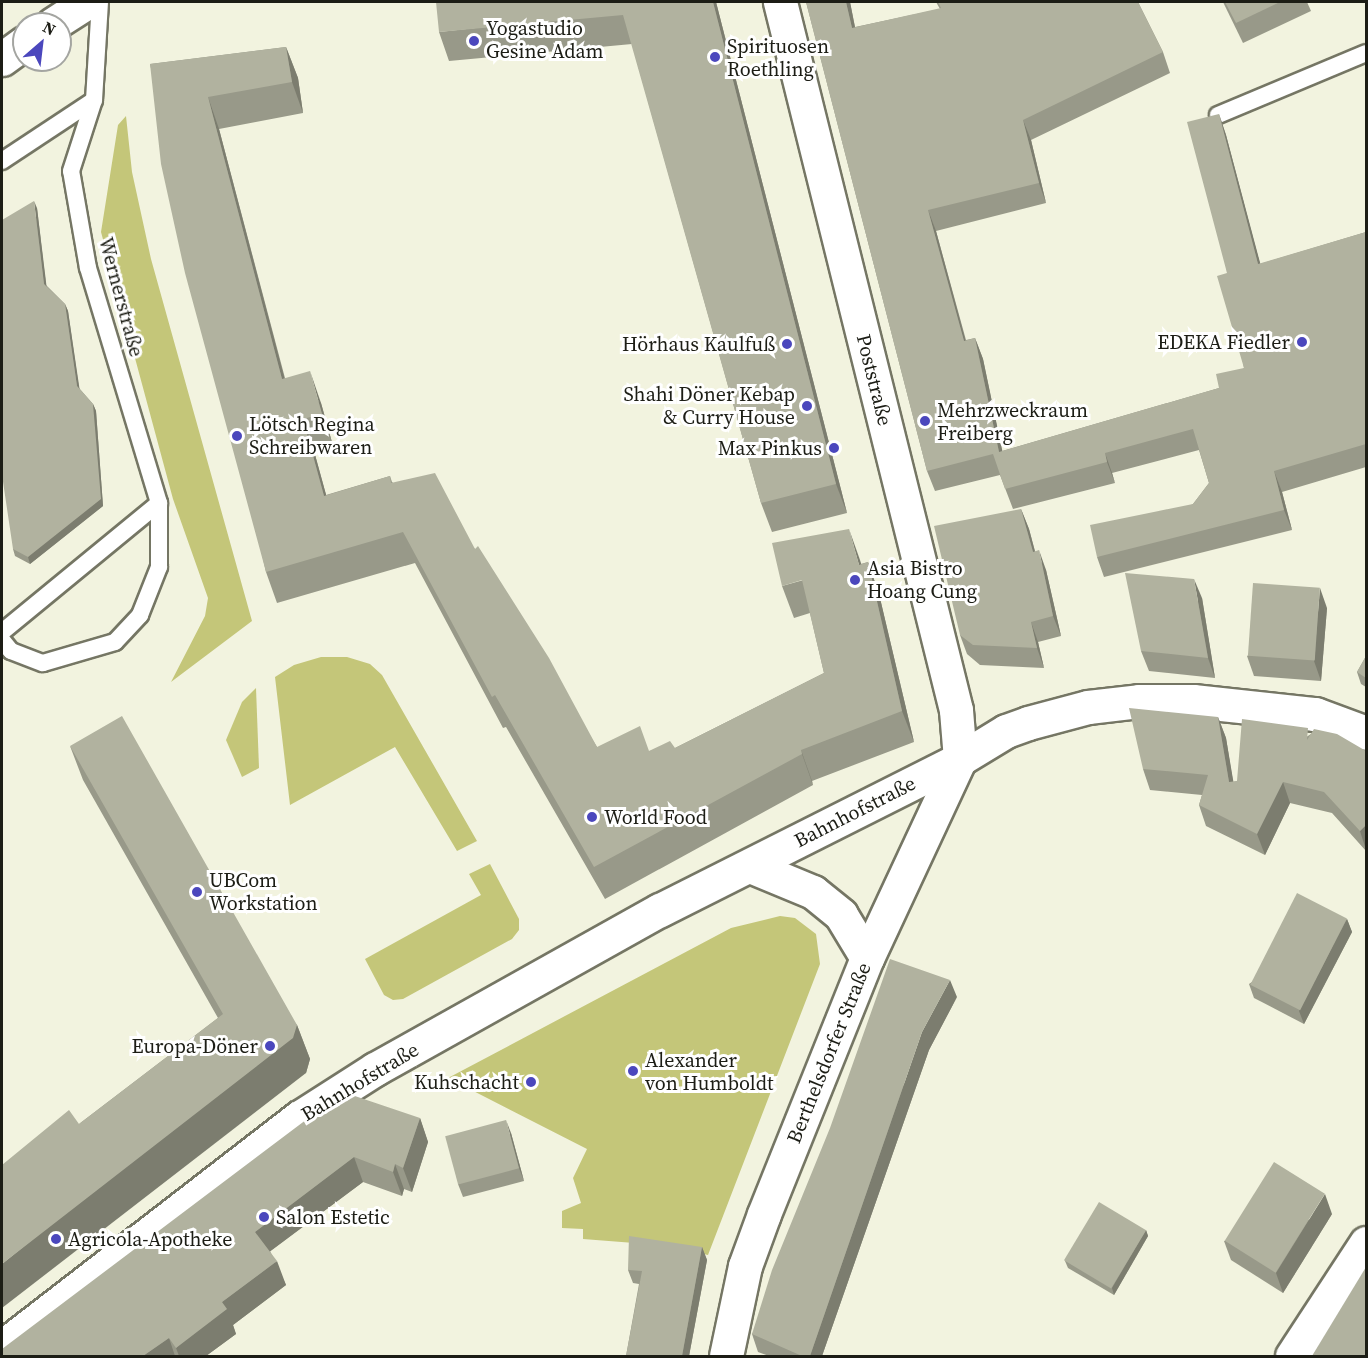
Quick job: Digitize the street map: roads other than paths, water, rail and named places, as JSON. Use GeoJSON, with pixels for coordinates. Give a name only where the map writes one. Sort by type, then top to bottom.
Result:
{"type":"FeatureCollection","features":[{"type":"Feature","properties":{"kind":"street"},"geometry":{"type":"LineString","coordinates":[[72,12],[87,2]]}},
{"type":"Feature","properties":{"kind":"street","name":"Poststraße"},"geometry":{"type":"LineString","coordinates":[[780,2],[956,710],[960,759]]}},
{"type":"Feature","properties":{"kind":"street","name":"Bahnhofstraße"},"geometry":{"type":"LineString","coordinates":[[2,1347],[300,1117],[375,1069],[565,966],[660,910],[960,759],[1006,731],[1088,707],[1139,701],[1193,702],[1315,714],[1366,733]]}},
{"type":"Feature","properties":{"kind":"street","name":"Berthelsdorfer Straße"},"geometry":{"type":"LineString","coordinates":[[726,1356],[749,1256],[867,958],[960,759]]}},
{"type":"Feature","properties":{"kind":"street"},"geometry":{"type":"LineString","coordinates":[[750,866],[813,892],[841,915],[867,958]]}},
{"type":"Feature","properties":{"kind":"street"},"geometry":{"type":"LineString","coordinates":[[1292,1356],[1366,1243]]}},
{"type":"Feature","properties":{"kind":"lane","name":"Wernerstraße"},"geometry":{"type":"LineString","coordinates":[[2,640],[11,651],[43,663],[115,642],[140,615],[153,591],[159,567],[159,503],[88,268],[71,171],[94,100],[100,2]]}},
{"type":"Feature","properties":{"kind":"lane"},"geometry":{"type":"LineString","coordinates":[[1218,115],[1366,52]]}},
{"type":"Feature","properties":{"kind":"lane"},"geometry":{"type":"LineString","coordinates":[[2,160],[94,100]]}},
{"type":"Feature","properties":{"kind":"lane"},"geometry":{"type":"LineString","coordinates":[[2,632],[159,503]]}},
{"type":"Feature","properties":{"kind":"place","name":"Yogastudio Gesine Adam"},"geometry":{"type":"Point","coordinates":[474,41]}},
{"type":"Feature","properties":{"kind":"place","name":"Spirituosen Roethling"},"geometry":{"type":"Point","coordinates":[715,57]}},
{"type":"Feature","properties":{"kind":"place","name":"EDEKA Fiedler"},"geometry":{"type":"Point","coordinates":[1302,342]}},
{"type":"Feature","properties":{"kind":"place","name":"Hörhaus Kaulfuß"},"geometry":{"type":"Point","coordinates":[787,344]}},
{"type":"Feature","properties":{"kind":"place","name":"Shahi Döner Kebap & Curry House"},"geometry":{"type":"Point","coordinates":[807,406]}},
{"type":"Feature","properties":{"kind":"place","name":"Mehrzweckraum Freiberg"},"geometry":{"type":"Point","coordinates":[925,421]}},
{"type":"Feature","properties":{"kind":"place","name":"Lötsch Regina Schreibwaren"},"geometry":{"type":"Point","coordinates":[237,436]}},
{"type":"Feature","properties":{"kind":"place","name":"Max Pinkus"},"geometry":{"type":"Point","coordinates":[834,448]}},
{"type":"Feature","properties":{"kind":"place","name":"Asia Bistro Hoang Cung"},"geometry":{"type":"Point","coordinates":[855,580]}},
{"type":"Feature","properties":{"kind":"place","name":"World Food"},"geometry":{"type":"Point","coordinates":[592,817]}},
{"type":"Feature","properties":{"kind":"place","name":"UBCom Workstation"},"geometry":{"type":"Point","coordinates":[197,892]}},
{"type":"Feature","properties":{"kind":"place","name":"Europa-Döner"},"geometry":{"type":"Point","coordinates":[270,1046]}},
{"type":"Feature","properties":{"kind":"place","name":"Alexander von Humboldt"},"geometry":{"type":"Point","coordinates":[633,1071]}},
{"type":"Feature","properties":{"kind":"place","name":"Kuhschacht"},"geometry":{"type":"Point","coordinates":[531,1082]}},
{"type":"Feature","properties":{"kind":"place","name":"Salon Estetic"},"geometry":{"type":"Point","coordinates":[264,1217]}},
{"type":"Feature","properties":{"kind":"place","name":"Agricola-Apotheke"},"geometry":{"type":"Point","coordinates":[56,1239]}}]}
